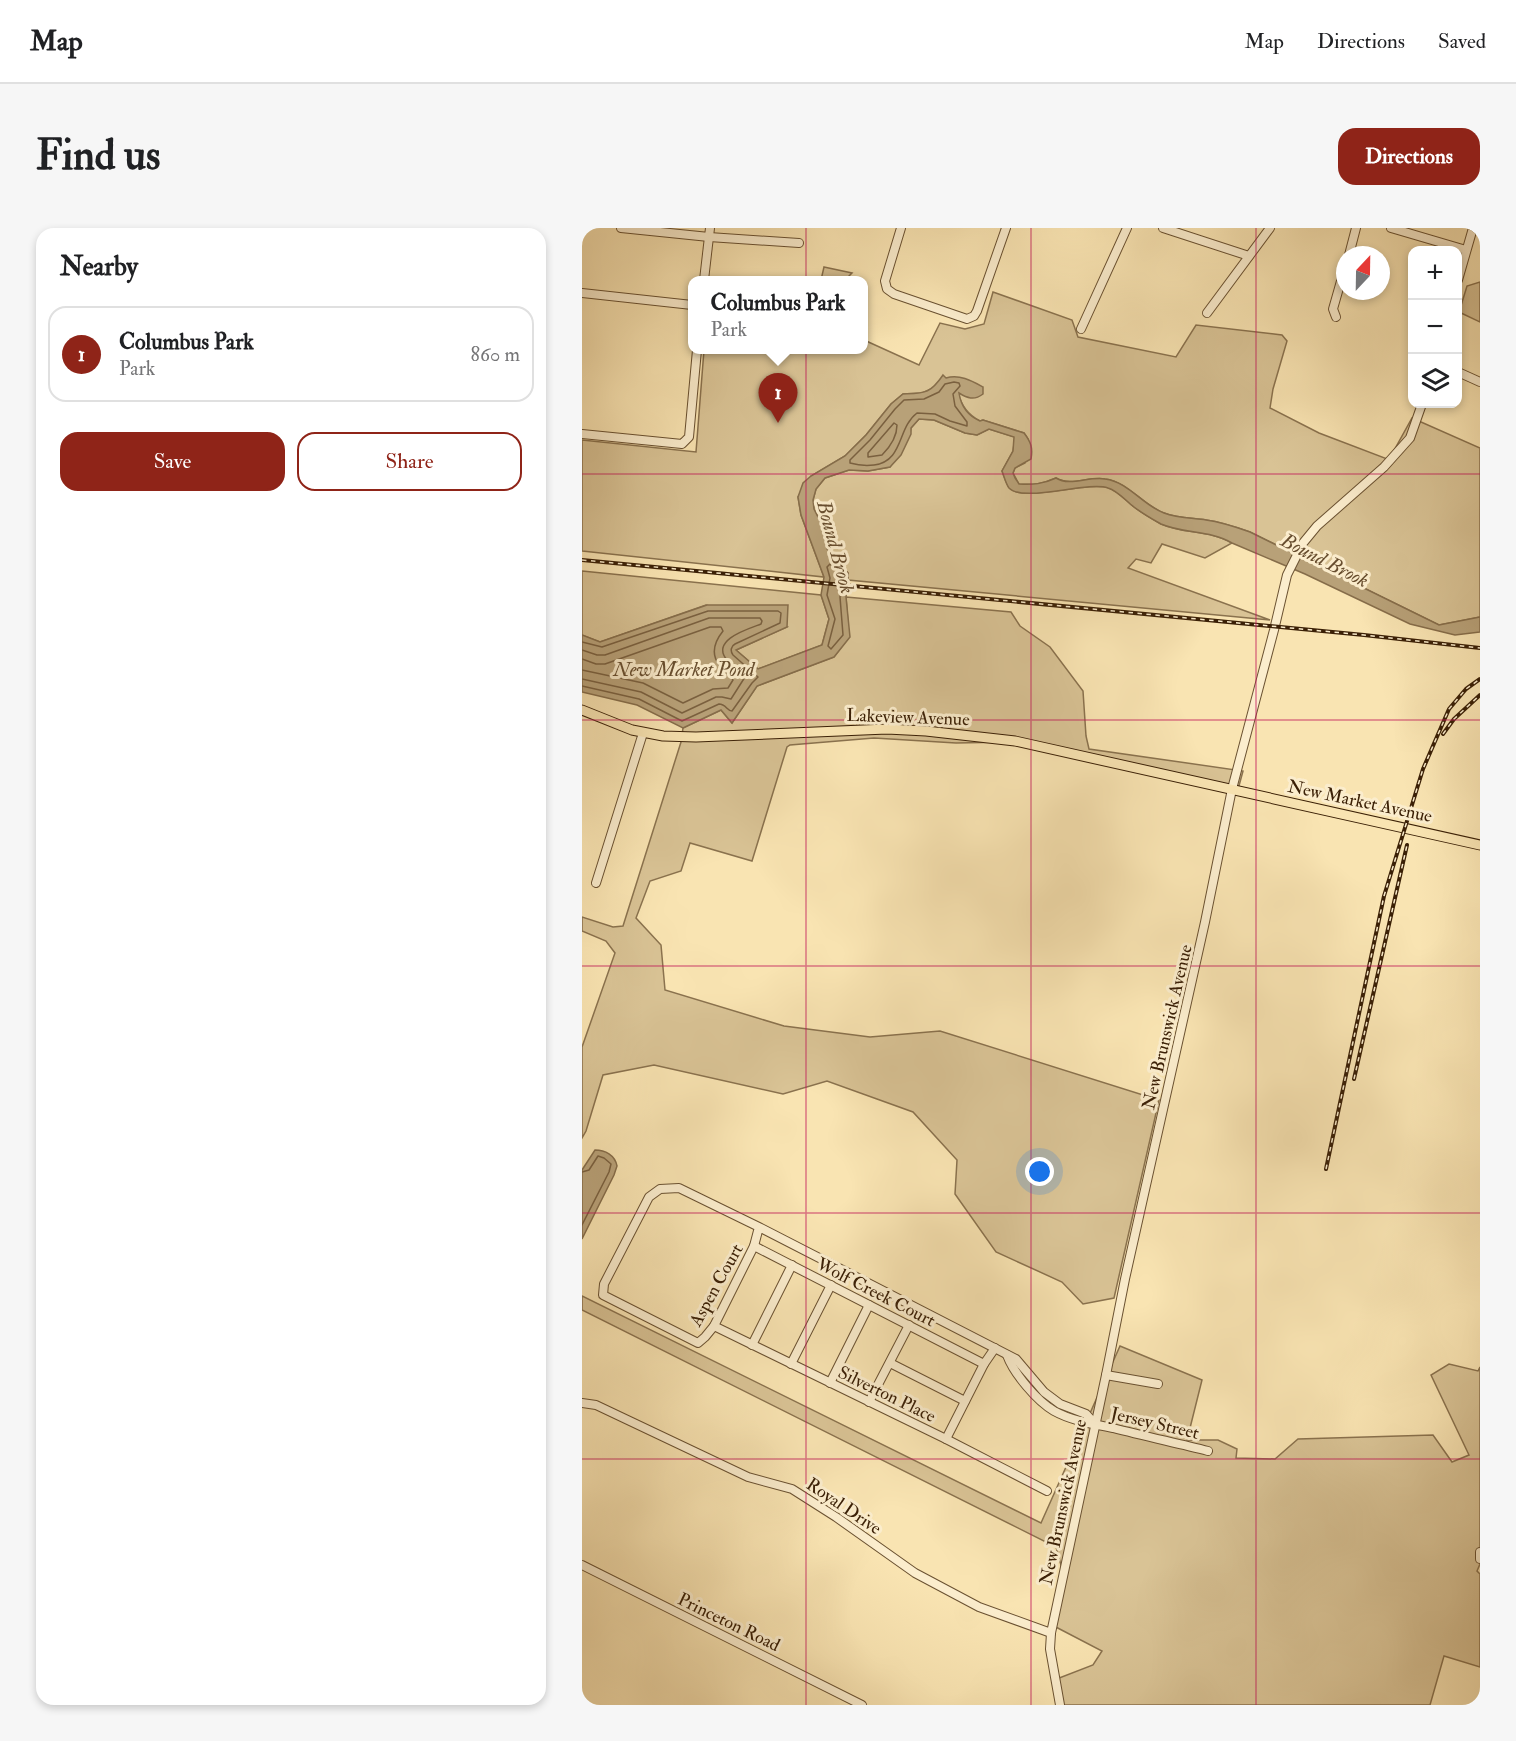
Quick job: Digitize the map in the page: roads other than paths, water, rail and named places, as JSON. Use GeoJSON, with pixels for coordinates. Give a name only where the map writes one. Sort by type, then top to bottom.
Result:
{"type":"FeatureCollection","features":[{"type":"Feature","properties":{"kind":"main road","name":"Lakeview Avenue"},"geometry":{"type":"LineString","coordinates":[[582,710],[643,733],[663,736],[696,737],[886,729],[970,735],[1015,741],[1232,789]]}},
{"type":"Feature","properties":{"kind":"main road","name":"New Market Avenue"},"geometry":{"type":"LineString","coordinates":[[1232,789],[1480,845]]}},
{"type":"Feature","properties":{"kind":"street"},"geometry":{"type":"LineString","coordinates":[[621,228],[710,232],[799,243]]}},
{"type":"Feature","properties":{"kind":"street"},"geometry":{"type":"LineString","coordinates":[[901,228],[885,281],[887,289],[894,294],[963,318],[971,318],[977,311],[1006,228]]}},
{"type":"Feature","properties":{"kind":"street"},"geometry":{"type":"LineString","coordinates":[[1081,329],[1127,228]]}},
{"type":"Feature","properties":{"kind":"street"},"geometry":{"type":"LineString","coordinates":[[1163,228],[1249,256]]}},
{"type":"Feature","properties":{"kind":"street"},"geometry":{"type":"LineString","coordinates":[[1208,313],[1270,228]]}},
{"type":"Feature","properties":{"kind":"street"},"geometry":{"type":"LineString","coordinates":[[1351,246],[1356,228]]}},
{"type":"Feature","properties":{"kind":"street"},"geometry":{"type":"LineString","coordinates":[[1391,228],[1466,250]]}},
{"type":"Feature","properties":{"kind":"street"},"geometry":{"type":"LineString","coordinates":[[1462,265],[1473,228]]}},
{"type":"Feature","properties":{"kind":"street"},"geometry":{"type":"LineString","coordinates":[[704,276],[710,232]]}},
{"type":"Feature","properties":{"kind":"street"},"geometry":{"type":"LineString","coordinates":[[582,293],[688,304]]}},
{"type":"Feature","properties":{"kind":"street"},"geometry":{"type":"LineString","coordinates":[[1336,298],[1333,309],[1336,317]]}},
{"type":"Feature","properties":{"kind":"street"},"geometry":{"type":"LineString","coordinates":[[582,434],[682,444],[689,437],[697,354]]}},
{"type":"Feature","properties":{"kind":"street"},"geometry":{"type":"LineString","coordinates":[[1462,374],[1480,382]]}},
{"type":"Feature","properties":{"kind":"street","name":"New Brunswick Avenue"},"geometry":{"type":"LineString","coordinates":[[1060,1705],[1050,1649],[1051,1633],[1127,1269],[1203,934],[1232,789],[1287,575],[1303,543],[1317,526],[1399,452],[1410,438],[1421,408]]}},
{"type":"Feature","properties":{"kind":"street"},"geometry":{"type":"LineString","coordinates":[[596,883],[643,733]]}},
{"type":"Feature","properties":{"kind":"street","name":"Aspen Court"},"geometry":{"type":"LineString","coordinates":[[759,1227],[754,1246],[714,1326],[698,1343],[603,1295],[604,1284],[649,1197],[660,1189],[679,1188],[759,1227],[1016,1359],[1044,1392],[1060,1404],[1086,1414],[1095,1424]]}},
{"type":"Feature","properties":{"kind":"street","name":"Wolf Creek Court"},"geometry":{"type":"LineString","coordinates":[[754,1246],[984,1364]]}},
{"type":"Feature","properties":{"kind":"street"},"geometry":{"type":"LineString","coordinates":[[752,1345],[792,1265]]}},
{"type":"Feature","properties":{"kind":"street"},"geometry":{"type":"LineString","coordinates":[[791,1364],[831,1285]]}},
{"type":"Feature","properties":{"kind":"street"},"geometry":{"type":"LineString","coordinates":[[830,1383],[869,1305]]}},
{"type":"Feature","properties":{"kind":"street"},"geometry":{"type":"LineString","coordinates":[[869,1402],[909,1325]]}},
{"type":"Feature","properties":{"kind":"street","name":"Silverton Place"},"geometry":{"type":"LineString","coordinates":[[714,1326],[1047,1491]]}},
{"type":"Feature","properties":{"kind":"street"},"geometry":{"type":"LineString","coordinates":[[946,1439],[984,1364],[995,1348]]}},
{"type":"Feature","properties":{"kind":"street"},"geometry":{"type":"LineString","coordinates":[[890,1363],[965,1401]]}},
{"type":"Feature","properties":{"kind":"street"},"geometry":{"type":"LineString","coordinates":[[1106,1375],[1158,1384]]}},
{"type":"Feature","properties":{"kind":"street","name":"Royal Drive"},"geometry":{"type":"LineString","coordinates":[[582,1403],[596,1405],[748,1477],[792,1489],[813,1501],[915,1573],[979,1607],[1051,1633]]}},
{"type":"Feature","properties":{"kind":"street","name":"Jersey Street"},"geometry":{"type":"LineString","coordinates":[[1095,1424],[1208,1451]]}},
{"type":"Feature","properties":{"kind":"street"},"geometry":{"type":"LineString","coordinates":[[1480,1552],[1480,1559]]}},
{"type":"Feature","properties":{"kind":"street","name":"Princeton Road"},"geometry":{"type":"LineString","coordinates":[[582,1565],[862,1705]]}},
{"type":"Feature","properties":{"kind":"water","name":"New Market Pond"},"geometry":{"type":"Polygon","coordinates":[[[943,375],[946,378],[966,379],[983,387],[983,394],[977,398],[959,393],[963,406],[972,416],[980,421],[1024,433],[1032,448],[1031,459],[1015,468],[1013,473],[1019,484],[1038,484],[1056,478],[1067,482],[1099,478],[1114,481],[1164,513],[1217,522],[1250,532],[1439,625],[1480,617],[1480,632],[1455,635],[1410,624],[1305,574],[1224,539],[1161,524],[1131,505],[1112,489],[1086,487],[1041,493],[1016,492],[1009,488],[1002,471],[1013,451],[1014,437],[989,429],[977,435],[965,433],[934,420],[919,419],[911,428],[911,434],[901,455],[890,467],[868,471],[849,470],[825,478],[816,489],[813,500],[814,509],[821,523],[827,549],[848,573],[846,597],[850,637],[834,657],[757,686],[732,723],[721,710],[683,728],[637,705],[582,692],[582,635],[600,642],[707,605],[788,605],[787,627],[736,650],[758,669],[822,645],[829,619],[821,595],[824,577],[801,515],[798,497],[803,483],[845,456],[866,435],[891,404],[903,394],[926,391],[934,386],[943,375]]]}},
{"type":"Feature","properties":{"kind":"water"},"geometry":{"type":"Polygon","coordinates":[[[595,1150],[609,1154],[617,1166],[582,1239],[582,1170],[595,1150]]]}},
{"type":"Feature","properties":{"kind":"railway"},"geometry":{"type":"LineString","coordinates":[[582,560],[1480,648]]}},
{"type":"Feature","properties":{"kind":"railway"},"geometry":{"type":"LineString","coordinates":[[1326,1169],[1384,896],[1423,769],[1449,709],[1466,689],[1480,679]]}},
{"type":"Feature","properties":{"kind":"railway"},"geometry":{"type":"LineString","coordinates":[[1443,734],[1454,719],[1480,695]]}},
{"type":"Feature","properties":{"kind":"railway"},"geometry":{"type":"LineString","coordinates":[[1354,1079],[1407,845]]}},
{"type":"Feature","properties":{"kind":"place","name":"Columbus Park"},"geometry":{"type":"Point","coordinates":[778,423]}},
{"type":"Feature","properties":{"kind":"water label","name":"Bound Brook"},"geometry":{"type":"Point","coordinates":[836,547]}},
{"type":"Feature","properties":{"kind":"water label","name":"Bound Brook"},"geometry":{"type":"Point","coordinates":[1325,560]}}]}
